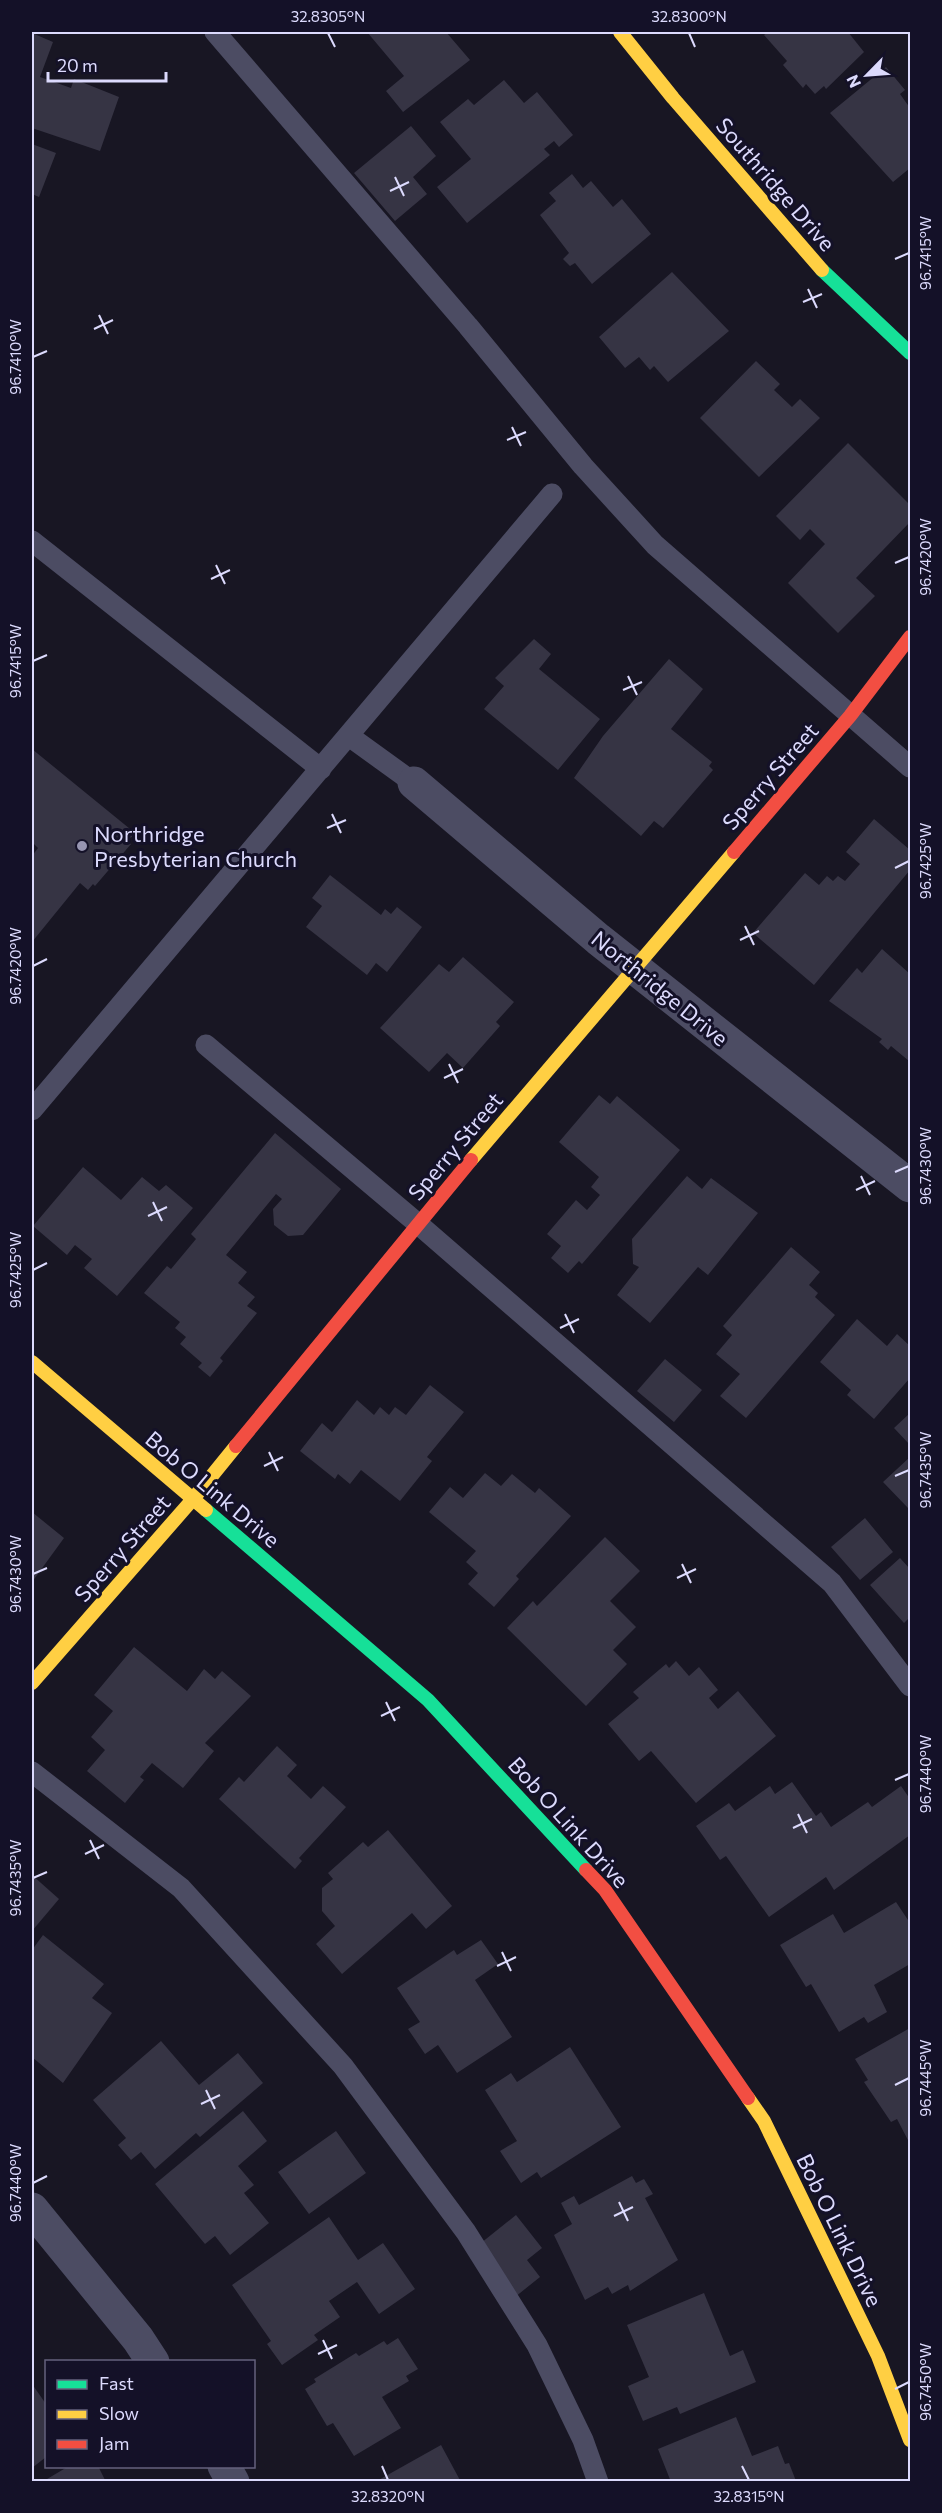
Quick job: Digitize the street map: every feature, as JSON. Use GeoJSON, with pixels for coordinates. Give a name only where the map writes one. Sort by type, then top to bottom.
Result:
{"type":"FeatureCollection","features":[{"type":"Feature","properties":{"kind":"street","name":"Southridge Drive"},"geometry":{"type":"LineString","coordinates":[[620,32],[827,275],[910,353]]}},
{"type":"Feature","properties":{"kind":"street","name":"Sperry Street"},"geometry":{"type":"LineString","coordinates":[[32,1683],[193,1499],[417,1223],[633,967],[850,716],[910,637]]}},
{"type":"Feature","properties":{"kind":"street","name":"Northridge Drive"},"geometry":{"type":"LineString","coordinates":[[414,783],[633,967],[910,1186]]}},
{"type":"Feature","properties":{"kind":"street","name":"Bob O Link Drive"},"geometry":{"type":"LineString","coordinates":[[32,1362],[428,1700],[605,1890],[764,2121],[878,2356],[910,2440]]}},
{"type":"Feature","properties":{"kind":"street"},"geometry":{"type":"LineString","coordinates":[[32,2209],[138,2339],[152,2360]]}},
{"type":"Feature","properties":{"kind":"street"},"geometry":{"type":"LineString","coordinates":[[225,2468],[233,2481]]}},
{"type":"Feature","properties":{"kind":"lane"},"geometry":{"type":"LineString","coordinates":[[215,32],[468,326],[583,466],[655,545],[910,767]]}},
{"type":"Feature","properties":{"kind":"lane"},"geometry":{"type":"LineString","coordinates":[[32,1110],[552,494]]}},
{"type":"Feature","properties":{"kind":"lane"},"geometry":{"type":"LineString","coordinates":[[32,542],[321,769]]}},
{"type":"Feature","properties":{"kind":"lane"},"geometry":{"type":"LineString","coordinates":[[349,736],[414,783]]}},
{"type":"Feature","properties":{"kind":"lane"},"geometry":{"type":"LineString","coordinates":[[207,1045],[417,1223],[832,1583],[910,1686]]}},
{"type":"Feature","properties":{"kind":"lane"},"geometry":{"type":"LineString","coordinates":[[32,1772],[181,1888],[343,2066],[466,2232],[537,2345],[583,2440],[598,2481]]}},
{"type":"Feature","properties":{"kind":"building"},"geometry":{"type":"Polygon","coordinates":[[[367,32],[446,32],[470,60],[403,112],[386,91],[404,76],[367,32]]]}},
{"type":"Feature","properties":{"kind":"building"},"geometry":{"type":"Polygon","coordinates":[[[768,32],[848,32],[864,52],[826,89],[824,86],[815,94],[806,84],[803,88],[783,65],[787,61],[764,35],[768,32]]]}},
{"type":"Feature","properties":{"kind":"building"},"geometry":{"type":"Polygon","coordinates":[[[32,33],[53,42],[40,77],[71,88],[74,79],[119,97],[100,151],[32,128],[32,33]]]}},
{"type":"Feature","properties":{"kind":"building"},"geometry":{"type":"Polygon","coordinates":[[[886,67],[905,90],[900,94],[910,108],[910,168],[893,182],[830,113],[886,67]]]}},
{"type":"Feature","properties":{"kind":"building"},"geometry":{"type":"Polygon","coordinates":[[[504,80],[524,103],[537,92],[573,135],[559,147],[554,141],[544,149],[550,155],[467,223],[437,187],[471,159],[440,122],[468,99],[474,105],[504,80]]]}},
{"type":"Feature","properties":{"kind":"building"},"geometry":{"type":"Polygon","coordinates":[[[411,126],[436,156],[413,177],[427,194],[395,221],[354,173],[411,126]]]}},
{"type":"Feature","properties":{"kind":"building"},"geometry":{"type":"Polygon","coordinates":[[[32,144],[56,153],[39,197],[32,194],[32,144]]]}},
{"type":"Feature","properties":{"kind":"building"},"geometry":{"type":"Polygon","coordinates":[[[572,174],[583,188],[591,181],[613,207],[622,199],[651,234],[592,284],[575,263],[570,266],[563,259],[569,253],[540,215],[556,201],[549,193],[572,174]]]}},
{"type":"Feature","properties":{"kind":"building"},"geometry":{"type":"Polygon","coordinates":[[[672,272],[729,331],[668,382],[654,366],[650,370],[639,357],[625,368],[599,337],[672,272]]]}},
{"type":"Feature","properties":{"kind":"building"},"geometry":{"type":"Polygon","coordinates":[[[756,361],[780,384],[774,390],[792,407],[800,399],[820,418],[759,477],[700,418],[756,361]]]}},
{"type":"Feature","properties":{"kind":"building"},"geometry":{"type":"Polygon","coordinates":[[[848,443],[910,505],[910,522],[856,578],[875,596],[838,633],[788,583],[825,544],[810,529],[800,540],[776,516],[848,443]]]}},
{"type":"Feature","properties":{"kind":"building"},"geometry":{"type":"Polygon","coordinates":[[[534,639],[551,654],[539,669],[600,719],[558,770],[484,709],[504,686],[495,678],[534,639]]]}},
{"type":"Feature","properties":{"kind":"building"},"geometry":{"type":"Polygon","coordinates":[[[669,659],[703,689],[671,729],[712,762],[709,766],[713,770],[663,828],[654,821],[641,836],[574,778],[603,736],[669,659]]]}},
{"type":"Feature","properties":{"kind":"building","name":"Northridge Presbyterian Church"},"geometry":{"type":"Polygon","coordinates":[[[32,749],[135,833],[127,842],[131,844],[95,886],[93,884],[88,890],[80,883],[32,942],[32,856],[38,848],[32,842],[32,749]]]}},
{"type":"Feature","properties":{"kind":"building"},"geometry":{"type":"Polygon","coordinates":[[[874,819],[910,850],[910,870],[814,985],[753,933],[805,873],[819,885],[827,876],[833,881],[838,876],[845,881],[860,864],[846,852],[874,819]]]}},
{"type":"Feature","properties":{"kind":"building"},"geometry":{"type":"Polygon","coordinates":[[[330,875],[381,915],[385,909],[391,914],[397,907],[422,927],[387,972],[376,963],[367,975],[306,927],[322,906],[312,898],[330,875]]]}},
{"type":"Feature","properties":{"kind":"building"},"geometry":{"type":"Polygon","coordinates":[[[882,949],[910,974],[909,1061],[891,1046],[888,1050],[879,1042],[882,1039],[829,1001],[857,968],[862,973],[882,949]]]}},
{"type":"Feature","properties":{"kind":"building"},"geometry":{"type":"Polygon","coordinates":[[[463,957],[514,1002],[496,1022],[500,1026],[463,1068],[447,1053],[429,1072],[380,1028],[439,964],[449,972],[463,957]]]}},
{"type":"Feature","properties":{"kind":"building"},"geometry":{"type":"Polygon","coordinates":[[[599,1095],[610,1104],[617,1096],[680,1150],[582,1264],[579,1261],[568,1273],[551,1258],[561,1246],[547,1234],[576,1200],[587,1210],[600,1195],[591,1187],[599,1177],[559,1142],[599,1095]]]}},
{"type":"Feature","properties":{"kind":"building"},"geometry":{"type":"Polygon","coordinates":[[[275,1133],[341,1189],[303,1235],[288,1236],[274,1225],[273,1209],[282,1199],[276,1194],[226,1255],[247,1272],[238,1283],[255,1297],[247,1306],[257,1313],[220,1358],[223,1361],[210,1377],[198,1367],[202,1363],[180,1344],[186,1337],[175,1328],[180,1322],[144,1293],[167,1266],[171,1269],[196,1239],[191,1234],[275,1133]]]}},
{"type":"Feature","properties":{"kind":"building"},"geometry":{"type":"Polygon","coordinates":[[[83,1167],[121,1200],[142,1177],[159,1191],[166,1185],[193,1208],[117,1296],[84,1268],[92,1259],[75,1245],[67,1255],[33,1226],[83,1167]]]}},
{"type":"Feature","properties":{"kind":"building"},"geometry":{"type":"Polygon","coordinates":[[[687,1176],[702,1189],[711,1178],[758,1213],[708,1275],[698,1267],[650,1323],[617,1295],[639,1267],[633,1264],[632,1239],[687,1176]]]}},
{"type":"Feature","properties":{"kind":"building"},"geometry":{"type":"Polygon","coordinates":[[[791,1247],[820,1272],[809,1285],[818,1293],[815,1297],[835,1315],[746,1418],[720,1396],[740,1374],[716,1354],[732,1335],[723,1326],[791,1247]]]}},
{"type":"Feature","properties":{"kind":"building"},"geometry":{"type":"Polygon","coordinates":[[[857,1319],[887,1346],[897,1334],[910,1346],[910,1378],[874,1419],[847,1395],[851,1390],[820,1362],[857,1319]]]}},
{"type":"Feature","properties":{"kind":"building"},"geometry":{"type":"Polygon","coordinates":[[[665,1359],[702,1390],[674,1422],[637,1391],[665,1359]]]}},
{"type":"Feature","properties":{"kind":"building"},"geometry":{"type":"Polygon","coordinates":[[[430,1385],[464,1412],[427,1457],[432,1461],[400,1501],[361,1470],[350,1484],[338,1474],[335,1479],[300,1451],[322,1423],[332,1432],[357,1400],[374,1415],[380,1407],[389,1415],[395,1407],[406,1415],[430,1385]]]}},
{"type":"Feature","properties":{"kind":"building"},"geometry":{"type":"Polygon","coordinates":[[[910,1413],[910,1445],[894,1428],[910,1413]]]}},
{"type":"Feature","properties":{"kind":"building"},"geometry":{"type":"Polygon","coordinates":[[[910,1457],[910,1506],[908,1508],[883,1482],[910,1457]]]}},
{"type":"Feature","properties":{"kind":"building"},"geometry":{"type":"Polygon","coordinates":[[[485,1473],[501,1486],[512,1474],[535,1493],[539,1488],[571,1516],[516,1576],[519,1579],[494,1607],[468,1584],[478,1573],[466,1562],[476,1551],[429,1512],[450,1487],[463,1498],[485,1473]]]}},
{"type":"Feature","properties":{"kind":"building"},"geometry":{"type":"Polygon","coordinates":[[[32,1512],[64,1538],[32,1582],[32,1512]]]}},
{"type":"Feature","properties":{"kind":"building"},"geometry":{"type":"Polygon","coordinates":[[[865,1518],[893,1552],[860,1580],[831,1547],[865,1518]]]}},
{"type":"Feature","properties":{"kind":"building"},"geometry":{"type":"Polygon","coordinates":[[[605,1537],[640,1571],[610,1601],[636,1627],[613,1650],[627,1664],[586,1706],[507,1628],[533,1601],[537,1606],[605,1537]]]}},
{"type":"Feature","properties":{"kind":"building"},"geometry":{"type":"Polygon","coordinates":[[[900,1558],[910,1569],[910,1617],[904,1623],[870,1585],[900,1558]]]}},
{"type":"Feature","properties":{"kind":"building"},"geometry":{"type":"Polygon","coordinates":[[[134,1647],[187,1691],[204,1669],[215,1679],[222,1671],[251,1696],[205,1743],[214,1751],[183,1788],[152,1763],[140,1777],[144,1780],[125,1803],[87,1771],[105,1750],[91,1737],[113,1711],[94,1695],[134,1647]]]}},
{"type":"Feature","properties":{"kind":"building"},"geometry":{"type":"Polygon","coordinates":[[[676,1661],[689,1676],[699,1667],[718,1690],[709,1698],[718,1709],[738,1691],[776,1736],[696,1803],[651,1751],[639,1761],[608,1724],[639,1698],[633,1692],[666,1664],[669,1668],[676,1661]]]}},
{"type":"Feature","properties":{"kind":"building"},"geometry":{"type":"Polygon","coordinates":[[[277,1746],[297,1765],[287,1776],[311,1799],[323,1786],[346,1807],[299,1858],[302,1861],[295,1869],[219,1799],[239,1777],[244,1782],[277,1746]]]}},
{"type":"Feature","properties":{"kind":"building"},"geometry":{"type":"Polygon","coordinates":[[[792,1782],[816,1816],[821,1812],[831,1827],[868,1802],[872,1807],[901,1786],[910,1799],[910,1835],[834,1890],[826,1877],[769,1917],[726,1856],[720,1860],[696,1826],[729,1803],[735,1811],[770,1786],[775,1794],[792,1782]]]}},
{"type":"Feature","properties":{"kind":"building"},"geometry":{"type":"Polygon","coordinates":[[[388,1830],[452,1906],[426,1929],[412,1913],[342,1974],[316,1944],[335,1926],[322,1911],[322,1888],[333,1879],[328,1873],[363,1842],[368,1847],[388,1830]]]}},
{"type":"Feature","properties":{"kind":"building"},"geometry":{"type":"Polygon","coordinates":[[[32,1875],[59,1899],[32,1931],[32,1875]]]}},
{"type":"Feature","properties":{"kind":"building"},"geometry":{"type":"Polygon","coordinates":[[[896,1902],[910,1923],[910,1964],[874,1985],[887,2012],[868,2023],[864,2017],[839,2032],[811,1984],[806,1987],[780,1945],[833,1914],[844,1933],[896,1902]]]}},
{"type":"Feature","properties":{"kind":"building"},"geometry":{"type":"Polygon","coordinates":[[[43,1935],[104,1984],[92,1998],[112,2013],[63,2083],[32,2057],[32,1950],[43,1935]]]}},
{"type":"Feature","properties":{"kind":"building"},"geometry":{"type":"Polygon","coordinates":[[[481,1940],[498,1964],[475,1980],[512,2037],[457,2073],[438,2045],[425,2054],[408,2029],[420,2022],[397,1988],[454,1950],[457,1955],[481,1940]]]}},
{"type":"Feature","properties":{"kind":"building"},"geometry":{"type":"Polygon","coordinates":[[[910,2028],[910,2144],[897,2119],[891,2122],[864,2082],[868,2080],[855,2059],[910,2028]]]}},
{"type":"Feature","properties":{"kind":"building"},"geometry":{"type":"Polygon","coordinates":[[[161,2041],[199,2085],[238,2053],[263,2083],[200,2137],[196,2133],[155,2169],[141,2152],[131,2160],[118,2145],[126,2138],[93,2100],[161,2041]]]}},
{"type":"Feature","properties":{"kind":"building"},"geometry":{"type":"Polygon","coordinates":[[[570,2047],[621,2127],[541,2178],[537,2172],[521,2183],[500,2151],[517,2141],[485,2090],[511,2073],[517,2082],[570,2047]]]}},
{"type":"Feature","properties":{"kind":"building"},"geometry":{"type":"Polygon","coordinates":[[[243,2111],[267,2141],[238,2166],[254,2185],[244,2193],[269,2223],[230,2255],[215,2236],[205,2244],[155,2184],[243,2111]]]}},
{"type":"Feature","properties":{"kind":"building"},"geometry":{"type":"Polygon","coordinates":[[[336,2131],[366,2173],[309,2214],[278,2172],[336,2131]]]}},
{"type":"Feature","properties":{"kind":"building"},"geometry":{"type":"Polygon","coordinates":[[[632,2176],[636,2183],[644,2179],[653,2194],[645,2198],[678,2260],[630,2291],[628,2285],[612,2294],[608,2287],[585,2300],[554,2235],[572,2224],[561,2203],[574,2196],[579,2205],[632,2176]]]}},
{"type":"Feature","properties":{"kind":"building"},"geometry":{"type":"Polygon","coordinates":[[[516,2215],[542,2248],[527,2260],[540,2277],[515,2297],[476,2247],[516,2215]]]}},
{"type":"Feature","properties":{"kind":"building"},"geometry":{"type":"Polygon","coordinates":[[[329,2217],[358,2260],[383,2243],[415,2289],[379,2314],[357,2282],[329,2301],[340,2317],[314,2335],[318,2340],[282,2365],[267,2344],[271,2341],[232,2285],[329,2217]]]}},
{"type":"Feature","properties":{"kind":"building"},"geometry":{"type":"Polygon","coordinates":[[[704,2293],[730,2356],[743,2350],[756,2382],[680,2414],[677,2407],[643,2421],[628,2386],[649,2377],[627,2325],[704,2293]]]}},
{"type":"Feature","properties":{"kind":"building"},"geometry":{"type":"Polygon","coordinates":[[[398,2338],[418,2369],[406,2376],[409,2381],[382,2397],[401,2428],[354,2456],[333,2423],[327,2426],[305,2389],[316,2382],[314,2379],[356,2353],[359,2356],[384,2341],[387,2345],[398,2338]]]}},
{"type":"Feature","properties":{"kind":"building"},"geometry":{"type":"Polygon","coordinates":[[[32,2384],[45,2403],[45,2458],[32,2468],[32,2384]]]}},
{"type":"Feature","properties":{"kind":"building"},"geometry":{"type":"Polygon","coordinates":[[[736,2417],[752,2456],[778,2446],[785,2464],[789,2463],[796,2481],[671,2482],[658,2449],[736,2417]]]}},
{"type":"Feature","properties":{"kind":"building"},"geometry":{"type":"Polygon","coordinates":[[[441,2445],[461,2482],[375,2482],[441,2445]]]}},
{"type":"Feature","properties":{"kind":"building"},"geometry":{"type":"Polygon","coordinates":[[[66,2468],[99,2468],[106,2482],[42,2482],[66,2468]]]}},
{"type":"Feature","properties":{"kind":"traffic: fast"},"geometry":{"type":"LineString","coordinates":[[822,270],[910,353]]}},
{"type":"Feature","properties":{"kind":"traffic: fast"},"geometry":{"type":"LineString","coordinates":[[206,1510],[428,1700],[586,1870]]}},
{"type":"Feature","properties":{"kind":"traffic: slow"},"geometry":{"type":"LineString","coordinates":[[620,32],[673,98],[822,270]]}},
{"type":"Feature","properties":{"kind":"traffic: slow"},"geometry":{"type":"LineString","coordinates":[[471,1160],[734,852]]}},
{"type":"Feature","properties":{"kind":"traffic: slow"},"geometry":{"type":"LineString","coordinates":[[32,1362],[206,1510]]}},
{"type":"Feature","properties":{"kind":"traffic: slow"},"geometry":{"type":"LineString","coordinates":[[32,1683],[193,1499],[236,1446]]}},
{"type":"Feature","properties":{"kind":"traffic: slow"},"geometry":{"type":"LineString","coordinates":[[748,2098],[764,2121],[878,2356],[910,2440]]}},
{"type":"Feature","properties":{"kind":"traffic: jam"},"geometry":{"type":"LineString","coordinates":[[734,852],[850,716],[910,637]]}},
{"type":"Feature","properties":{"kind":"traffic: jam"},"geometry":{"type":"LineString","coordinates":[[236,1446],[471,1160]]}},
{"type":"Feature","properties":{"kind":"traffic: jam"},"geometry":{"type":"LineString","coordinates":[[586,1870],[605,1890],[748,2098]]}},
{"type":"Feature","properties":{"kind":"place","name":"Northridge Presbyterian Church"},"geometry":{"type":"Point","coordinates":[82,846]}}]}
